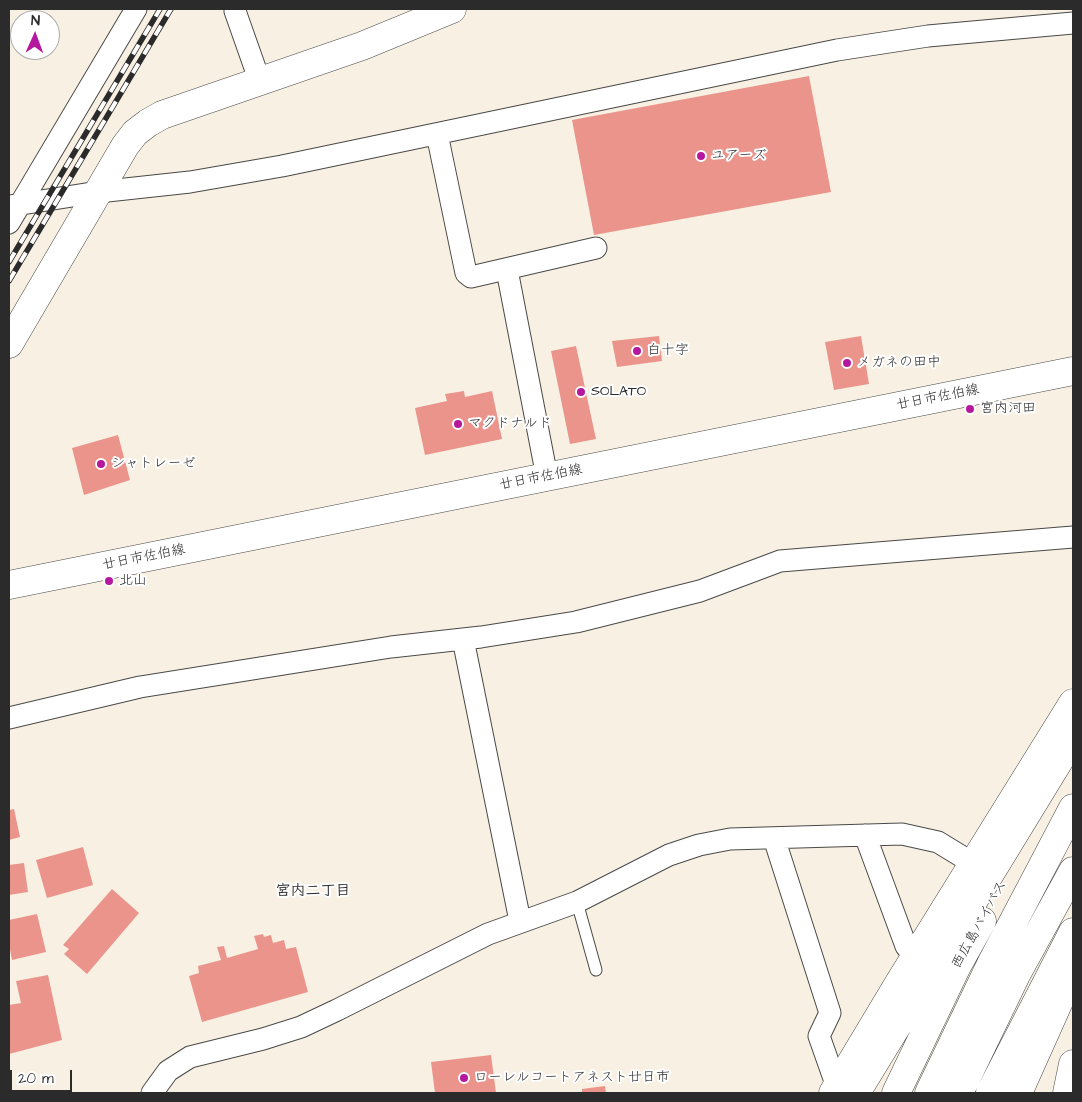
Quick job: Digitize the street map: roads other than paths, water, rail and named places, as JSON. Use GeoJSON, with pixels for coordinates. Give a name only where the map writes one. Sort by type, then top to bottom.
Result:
{"type":"FeatureCollection","features":[{"type":"Feature","properties":{"kind":"main road"},"geometry":{"type":"LineString","coordinates":[[9,344],[125,146],[135,133],[148,122],[362,46],[452,9]]}},
{"type":"Feature","properties":{"kind":"main road","name":"廿日市佐伯線"},"geometry":{"type":"LineString","coordinates":[[9,585],[1073,371]]}},
{"type":"Feature","properties":{"kind":"main road"},"geometry":{"type":"LineString","coordinates":[[842,1091],[915,958],[1073,703]]}},
{"type":"Feature","properties":{"kind":"main road"},"geometry":{"type":"LineString","coordinates":[[842,1091],[1073,738]]}},
{"type":"Feature","properties":{"kind":"main road","name":"西広島バイパス"},"geometry":{"type":"LineString","coordinates":[[896,1093],[957,966],[1073,761]]}},
{"type":"Feature","properties":{"kind":"main road"},"geometry":{"type":"LineString","coordinates":[[929,1093],[992,962],[1073,808]]}},
{"type":"Feature","properties":{"kind":"main road"},"geometry":{"type":"LineString","coordinates":[[959,1093],[1017,973],[1073,871]]}},
{"type":"Feature","properties":{"kind":"main road"},"geometry":{"type":"LineString","coordinates":[[1018,1093],[1061,973],[1073,932]]}},
{"type":"Feature","properties":{"kind":"main road"},"geometry":{"type":"LineString","coordinates":[[873,1093],[957,966]]}},
{"type":"Feature","properties":{"kind":"main road"},"geometry":{"type":"LineString","coordinates":[[990,1093],[1061,973]]}},
{"type":"Feature","properties":{"kind":"main road"},"geometry":{"type":"LineString","coordinates":[[1010,1093],[1061,973]]}},
{"type":"Feature","properties":{"kind":"main road"},"geometry":{"type":"LineString","coordinates":[[1068,1093],[1073,1064]]}},
{"type":"Feature","properties":{"kind":"street"},"geometry":{"type":"LineString","coordinates":[[235,11],[260,82]]}},
{"type":"Feature","properties":{"kind":"street"},"geometry":{"type":"LineString","coordinates":[[12,211],[127,14]]}},
{"type":"Feature","properties":{"kind":"street"},"geometry":{"type":"LineString","coordinates":[[12,211],[98,192],[190,182],[437,134],[837,50],[928,36],[1073,23]]}},
{"type":"Feature","properties":{"kind":"street"},"geometry":{"type":"LineString","coordinates":[[437,134],[466,273],[471,277],[508,270],[596,248]]}},
{"type":"Feature","properties":{"kind":"street"},"geometry":{"type":"LineString","coordinates":[[508,270],[547,477]]}},
{"type":"Feature","properties":{"kind":"street"},"geometry":{"type":"LineString","coordinates":[[9,718],[140,687],[391,647],[463,639],[576,622],[700,591],[780,561],[1073,536]]}},
{"type":"Feature","properties":{"kind":"street"},"geometry":{"type":"LineString","coordinates":[[463,639],[520,921]]}},
{"type":"Feature","properties":{"kind":"street"},"geometry":{"type":"LineString","coordinates":[[152,1093],[168,1071],[190,1057],[263,1039],[301,1027],[488,934],[577,902],[679,851],[725,840],[902,834],[916,836],[944,846],[974,864]]}},
{"type":"Feature","properties":{"kind":"street"},"geometry":{"type":"LineString","coordinates":[[865,835],[906,946],[915,958]]}},
{"type":"Feature","properties":{"kind":"street"},"geometry":{"type":"LineString","coordinates":[[774,838],[830,1013],[819,1036],[842,1091]]}},
{"type":"Feature","properties":{"kind":"lane"},"geometry":{"type":"LineString","coordinates":[[577,902],[596,970]]}},
{"type":"Feature","properties":{"kind":"railway"},"geometry":{"type":"LineString","coordinates":[[9,262],[160,9]]}},
{"type":"Feature","properties":{"kind":"railway"},"geometry":{"type":"LineString","coordinates":[[9,281],[171,9]]}},
{"type":"Feature","properties":{"kind":"place","name":"ユアーズ"},"geometry":{"type":"Point","coordinates":[701,156]}},
{"type":"Feature","properties":{"kind":"place","name":"白十字"},"geometry":{"type":"Point","coordinates":[637,351]}},
{"type":"Feature","properties":{"kind":"place","name":"メガネの田中"},"geometry":{"type":"Point","coordinates":[847,363]}},
{"type":"Feature","properties":{"kind":"place","name":"SOLATO"},"geometry":{"type":"Point","coordinates":[581,392]}},
{"type":"Feature","properties":{"kind":"place","name":"宮内河田"},"geometry":{"type":"Point","coordinates":[970,409]}},
{"type":"Feature","properties":{"kind":"place","name":"マクドナルド"},"geometry":{"type":"Point","coordinates":[458,424]}},
{"type":"Feature","properties":{"kind":"place","name":"シャトレーゼ"},"geometry":{"type":"Point","coordinates":[101,464]}},
{"type":"Feature","properties":{"kind":"place","name":"北山"},"geometry":{"type":"Point","coordinates":[109,581]}},
{"type":"Feature","properties":{"kind":"place","name":"ローレルコートアネスト廿日市"},"geometry":{"type":"Point","coordinates":[464,1078]}},
{"type":"Feature","properties":{"kind":"district","name":"宮内二丁目"},"geometry":{"type":"Point","coordinates":[313,892]}}]}
